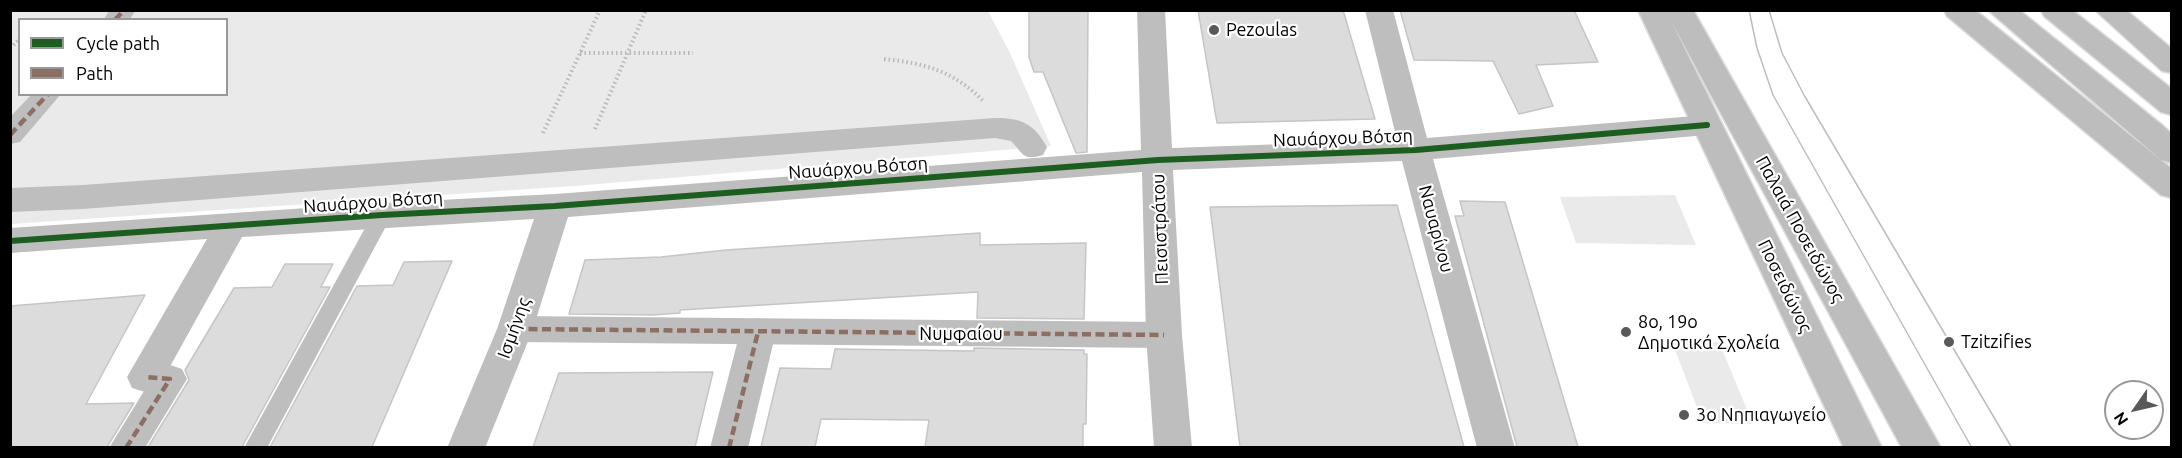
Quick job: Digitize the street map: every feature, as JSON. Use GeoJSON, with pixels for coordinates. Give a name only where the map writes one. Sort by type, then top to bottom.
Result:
{"type":"FeatureCollection","features":[{"type":"Feature","properties":{"kind":"main road"},"geometry":{"type":"LineString","coordinates":[[1652,10],[1707,125]]}},
{"type":"Feature","properties":{"kind":"main road","name":"Παλαιά Ποσειδώνος"},"geometry":{"type":"LineString","coordinates":[[1679,10],[1922,447]]}},
{"type":"Feature","properties":{"kind":"main road"},"geometry":{"type":"LineString","coordinates":[[1957,10],[2172,187]]}},
{"type":"Feature","properties":{"kind":"main road"},"geometry":{"type":"LineString","coordinates":[[2001,10],[2151,132],[2172,152]]}},
{"type":"Feature","properties":{"kind":"main road"},"geometry":{"type":"LineString","coordinates":[[2054,10],[2172,105]]}},
{"type":"Feature","properties":{"kind":"main road"},"geometry":{"type":"LineString","coordinates":[[2108,10],[2172,64]]}},
{"type":"Feature","properties":{"kind":"main road"},"geometry":{"type":"LineString","coordinates":[[2141,10],[2172,40]]}},
{"type":"Feature","properties":{"kind":"main road","name":"Ποσειδώνος"},"geometry":{"type":"LineString","coordinates":[[1707,125],[1863,447]]}},
{"type":"Feature","properties":{"kind":"street","name":"Πεισιστράτου"},"geometry":{"type":"LineString","coordinates":[[1151,10],[1164,335],[1173,447]]}},
{"type":"Feature","properties":{"kind":"street","name":"Ναυαρίνου"},"geometry":{"type":"LineString","coordinates":[[1379,10],[1430,210],[1496,447]]}},
{"type":"Feature","properties":{"kind":"street"},"geometry":{"type":"LineString","coordinates":[[10,135],[46,96]]}},
{"type":"Feature","properties":{"kind":"street","name":"Ναυάρχου Βότση"},"geometry":{"type":"LineString","coordinates":[[10,241],[382,215],[555,206],[1036,158],[1158,160],[1416,150],[1707,125]]}},
{"type":"Feature","properties":{"kind":"street"},"geometry":{"type":"LineString","coordinates":[[10,200],[83,197],[995,128],[1015,129],[1026,136],[1036,158]]}},
{"type":"Feature","properties":{"kind":"street","name":"Ισμήνης"},"geometry":{"type":"LineString","coordinates":[[466,447],[515,329],[555,206]]}},
{"type":"Feature","properties":{"kind":"street"},"geometry":{"type":"LineString","coordinates":[[126,447],[170,379],[145,377],[231,227]]}},
{"type":"Feature","properties":{"kind":"street","name":"Νυμφαίου"},"geometry":{"type":"LineString","coordinates":[[515,329],[1164,335]]}},
{"type":"Feature","properties":{"kind":"street"},"geometry":{"type":"LineString","coordinates":[[729,447],[758,332]]}},
{"type":"Feature","properties":{"kind":"lane"},"geometry":{"type":"LineString","coordinates":[[255,447],[382,215]]}},
{"type":"Feature","properties":{"kind":"path"},"geometry":{"type":"LineString","coordinates":[[529,164],[600,10]]}},
{"type":"Feature","properties":{"kind":"path"},"geometry":{"type":"LineString","coordinates":[[582,160],[646,10]]}},
{"type":"Feature","properties":{"kind":"path"},"geometry":{"type":"LineString","coordinates":[[580,53],[693,53]]}},
{"type":"Feature","properties":{"kind":"path"},"geometry":{"type":"LineString","coordinates":[[884,59],[920,61],[948,72],[975,91],[991,111],[995,128]]}},
{"type":"Feature","properties":{"kind":"shaded area"},"geometry":{"type":"Polygon","coordinates":[[[10,11],[988,11],[1010,53],[1051,146],[574,186],[11,224],[10,11]]]}},
{"type":"Feature","properties":{"kind":"shaded area"},"geometry":{"type":"Polygon","coordinates":[[[1675,195],[1696,245],[1576,243],[1560,197],[1675,195]]]}},
{"type":"Feature","properties":{"kind":"shaded area"},"geometry":{"type":"Polygon","coordinates":[[[1672,342],[1719,342],[1753,424],[1703,423],[1672,342]]]}},
{"type":"Feature","properties":{"kind":"building"},"geometry":{"type":"Polygon","coordinates":[[[1029,10],[1088,10],[1087,152],[1076,153],[1043,72],[1034,72],[1029,57],[1029,10]]]}},
{"type":"Feature","properties":{"kind":"building"},"geometry":{"type":"Polygon","coordinates":[[[1198,10],[1343,10],[1375,119],[1217,123],[1198,10]]]}},
{"type":"Feature","properties":{"kind":"building"},"geometry":{"type":"Polygon","coordinates":[[[1400,10],[1574,10],[1598,62],[1536,65],[1553,106],[1519,114],[1493,61],[1414,60],[1400,10]]]}},
{"type":"Feature","properties":{"kind":"building"},"geometry":{"type":"Polygon","coordinates":[[[1460,201],[1505,202],[1578,447],[1517,447],[1455,216],[1464,216],[1460,201]]]}},
{"type":"Feature","properties":{"kind":"building"},"geometry":{"type":"Polygon","coordinates":[[[1397,205],[1464,447],[1240,447],[1210,207],[1397,205]]]}},
{"type":"Feature","properties":{"kind":"building"},"geometry":{"type":"Polygon","coordinates":[[[980,233],[980,245],[1086,243],[1084,319],[977,318],[978,292],[680,310],[680,313],[652,315],[569,314],[585,260],[661,257],[726,250],[980,233]]]}},
{"type":"Feature","properties":{"kind":"building"},"geometry":{"type":"Polygon","coordinates":[[[452,261],[372,447],[270,447],[357,286],[393,285],[404,262],[452,261]]]}},
{"type":"Feature","properties":{"kind":"building"},"geometry":{"type":"Polygon","coordinates":[[[285,264],[333,264],[321,287],[330,287],[242,447],[148,447],[189,380],[185,370],[234,288],[272,287],[285,264]]]}},
{"type":"Feature","properties":{"kind":"building"},"geometry":{"type":"Polygon","coordinates":[[[145,295],[86,404],[134,403],[107,447],[10,447],[10,306],[145,295]]]}},
{"type":"Feature","properties":{"kind":"building"},"geometry":{"type":"Polygon","coordinates":[[[974,348],[1084,350],[1084,354],[1087,354],[1086,424],[1083,424],[1083,447],[925,447],[929,420],[821,419],[815,447],[761,447],[780,368],[831,369],[835,349],[974,351],[974,348]]]}},
{"type":"Feature","properties":{"kind":"building"},"geometry":{"type":"Polygon","coordinates":[[[713,372],[695,447],[533,447],[559,373],[713,372]]]}},
{"type":"Feature","properties":{"kind":"tram line"},"geometry":{"type":"LineString","coordinates":[[1749,10],[1757,48],[1773,95],[1972,448]]}},
{"type":"Feature","properties":{"kind":"tram line"},"geometry":{"type":"LineString","coordinates":[[1769,10],[1782,53],[1804,95],[2012,448]]}},
{"type":"Feature","properties":{"kind":"marked path"},"geometry":{"type":"LineString","coordinates":[[117,18],[124,10]]}},
{"type":"Feature","properties":{"kind":"marked path"},"geometry":{"type":"LineString","coordinates":[[10,135],[46,96]]}},
{"type":"Feature","properties":{"kind":"marked path"},"geometry":{"type":"LineString","coordinates":[[515,329],[1164,335]]}},
{"type":"Feature","properties":{"kind":"marked path"},"geometry":{"type":"LineString","coordinates":[[729,448],[758,332]]}},
{"type":"Feature","properties":{"kind":"marked path"},"geometry":{"type":"LineString","coordinates":[[126,448],[170,379],[145,377]]}},
{"type":"Feature","properties":{"kind":"cycle path"},"geometry":{"type":"LineString","coordinates":[[10,241],[382,215],[555,206],[1158,160],[1416,150],[1707,125]]}},
{"type":"Feature","properties":{"kind":"place","name":"Pezoulas"},"geometry":{"type":"Point","coordinates":[1214,30]}},
{"type":"Feature","properties":{"kind":"place","name":"8ο, 19ο Δημοτικά Σχολεία"},"geometry":{"type":"Point","coordinates":[1626,332]}},
{"type":"Feature","properties":{"kind":"place","name":"Tzitzifies"},"geometry":{"type":"Point","coordinates":[1949,342]}},
{"type":"Feature","properties":{"kind":"place","name":"3ο Νηπιαγωγείο"},"geometry":{"type":"Point","coordinates":[1684,415]}}]}
